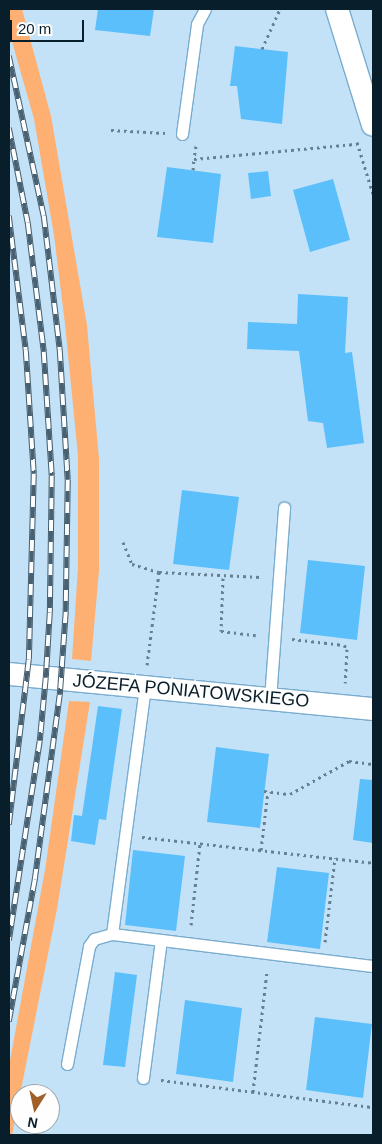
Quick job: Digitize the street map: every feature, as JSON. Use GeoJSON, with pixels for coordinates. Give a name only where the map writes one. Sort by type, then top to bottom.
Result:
{"type":"FeatureCollection","features":[{"type":"Feature","properties":{"kind":"street"},"geometry":{"type":"LineString","coordinates":[[337,9],[373,125]]}},
{"type":"Feature","properties":{"kind":"street","name":"JÓZEFA PONIATOWSKIEGO"},"geometry":{"type":"LineString","coordinates":[[9,674],[145,679],[270,699],[373,709]]}},
{"type":"Feature","properties":{"kind":"lane"},"geometry":{"type":"LineString","coordinates":[[182,134],[197,24],[204,9]]}},
{"type":"Feature","properties":{"kind":"lane"},"geometry":{"type":"LineString","coordinates":[[270,699],[284,508]]}},
{"type":"Feature","properties":{"kind":"lane"},"geometry":{"type":"LineString","coordinates":[[112,934],[145,679]]}},
{"type":"Feature","properties":{"kind":"lane"},"geometry":{"type":"LineString","coordinates":[[67,1064],[89,946],[94,939],[112,934],[373,966]]}},
{"type":"Feature","properties":{"kind":"lane"},"geometry":{"type":"LineString","coordinates":[[143,1078],[161,940]]}},
{"type":"Feature","properties":{"kind":"path"},"geometry":{"type":"LineString","coordinates":[[262,49],[280,9]]}},
{"type":"Feature","properties":{"kind":"path"},"geometry":{"type":"LineString","coordinates":[[111,130],[197,135],[192,170]]}},
{"type":"Feature","properties":{"kind":"path"},"geometry":{"type":"LineString","coordinates":[[194,159],[358,144]]}},
{"type":"Feature","properties":{"kind":"path"},"geometry":{"type":"LineString","coordinates":[[123,542],[132,564],[159,572],[224,578]]}},
{"type":"Feature","properties":{"kind":"path"},"geometry":{"type":"LineString","coordinates":[[145,679],[159,572]]}},
{"type":"Feature","properties":{"kind":"path"},"geometry":{"type":"LineString","coordinates":[[279,579],[226,574],[224,578],[221,631],[344,646],[347,649],[344,691]]}},
{"type":"Feature","properties":{"kind":"path"},"geometry":{"type":"LineString","coordinates":[[261,850],[266,791],[290,794],[349,762],[373,764]]}},
{"type":"Feature","properties":{"kind":"path"},"geometry":{"type":"LineString","coordinates":[[124,835],[373,862]]}},
{"type":"Feature","properties":{"kind":"path"},"geometry":{"type":"LineString","coordinates":[[189,943],[200,843]]}},
{"type":"Feature","properties":{"kind":"path"},"geometry":{"type":"LineString","coordinates":[[323,960],[335,858]]}},
{"type":"Feature","properties":{"kind":"path"},"geometry":{"type":"LineString","coordinates":[[253,1092],[269,953]]}},
{"type":"Feature","properties":{"kind":"path"},"geometry":{"type":"LineString","coordinates":[[143,1078],[373,1108]]}},
{"type":"Feature","properties":{"kind":"shaded area"},"geometry":{"type":"Polygon","coordinates":[[[9,9],[22,9],[51,116],[87,325],[99,459],[99,571],[91,661],[72,659],[78,567],[78,456],[54,235],[34,119],[9,31],[9,9]]]}},
{"type":"Feature","properties":{"kind":"shaded area"},"geometry":{"type":"Polygon","coordinates":[[[69,701],[90,702],[57,909],[22,1084],[10,1084],[10,1134],[12,1134],[9,1135],[9,1066],[45,870],[69,701]]]}},
{"type":"Feature","properties":{"kind":"building"},"geometry":{"type":"Polygon","coordinates":[[[98,9],[154,9],[150,36],[95,30],[98,9]]]}},
{"type":"Feature","properties":{"kind":"building"},"geometry":{"type":"Polygon","coordinates":[[[235,46],[288,52],[282,124],[241,119],[237,86],[230,86],[235,46]]]}},
{"type":"Feature","properties":{"kind":"building"},"geometry":{"type":"Polygon","coordinates":[[[167,167],[221,174],[213,243],[157,237],[167,167]]]}},
{"type":"Feature","properties":{"kind":"building"},"geometry":{"type":"Polygon","coordinates":[[[268,171],[271,196],[251,199],[248,173],[268,171]]]}},
{"type":"Feature","properties":{"kind":"building"},"geometry":{"type":"Polygon","coordinates":[[[333,179],[350,240],[310,252],[293,190],[333,179]]]}},
{"type":"Feature","properties":{"kind":"building"},"geometry":{"type":"Polygon","coordinates":[[[298,294],[348,297],[345,353],[352,352],[364,443],[327,448],[323,423],[308,421],[299,351],[247,349],[248,322],[297,324],[298,294]]]}},
{"type":"Feature","properties":{"kind":"building"},"geometry":{"type":"Polygon","coordinates":[[[182,490],[239,497],[229,570],[173,564],[182,490]]]}},
{"type":"Feature","properties":{"kind":"building"},"geometry":{"type":"Polygon","coordinates":[[[308,560],[365,566],[357,640],[300,633],[308,560]]]}},
{"type":"Feature","properties":{"kind":"building"},"geometry":{"type":"Polygon","coordinates":[[[98,706],[122,709],[106,820],[99,819],[95,845],[71,841],[74,815],[82,816],[98,706]]]}},
{"type":"Feature","properties":{"kind":"building"},"geometry":{"type":"Polygon","coordinates":[[[216,747],[269,754],[260,828],[207,822],[216,747]]]}},
{"type":"Feature","properties":{"kind":"building"},"geometry":{"type":"Polygon","coordinates":[[[360,779],[373,780],[373,843],[353,840],[360,779]]]}},
{"type":"Feature","properties":{"kind":"building"},"geometry":{"type":"Polygon","coordinates":[[[133,850],[185,856],[176,931],[125,925],[133,850]]]}},
{"type":"Feature","properties":{"kind":"building"},"geometry":{"type":"Polygon","coordinates":[[[277,867],[329,873],[320,949],[267,942],[277,867]]]}},
{"type":"Feature","properties":{"kind":"building"},"geometry":{"type":"Polygon","coordinates":[[[115,972],[137,975],[125,1067],[103,1065],[115,972]]]}},
{"type":"Feature","properties":{"kind":"building"},"geometry":{"type":"Polygon","coordinates":[[[185,1000],[242,1008],[233,1082],[176,1074],[185,1000]]]}},
{"type":"Feature","properties":{"kind":"building"},"geometry":{"type":"Polygon","coordinates":[[[315,1017],[372,1024],[363,1098],[306,1090],[315,1017]]]}},
{"type":"Feature","properties":{"kind":"railway"},"geometry":{"type":"LineString","coordinates":[[9,56],[44,216],[60,350],[68,480],[66,612],[60,695],[35,880],[9,1022]]}},
{"type":"Feature","properties":{"kind":"railway"},"geometry":{"type":"LineString","coordinates":[[9,128],[28,223],[44,352],[52,476],[50,613],[46,678],[40,741],[9,941]]}},
{"type":"Feature","properties":{"kind":"railway"},"geometry":{"type":"LineString","coordinates":[[9,216],[26,350],[34,474],[29,660],[9,825]]}}]}
